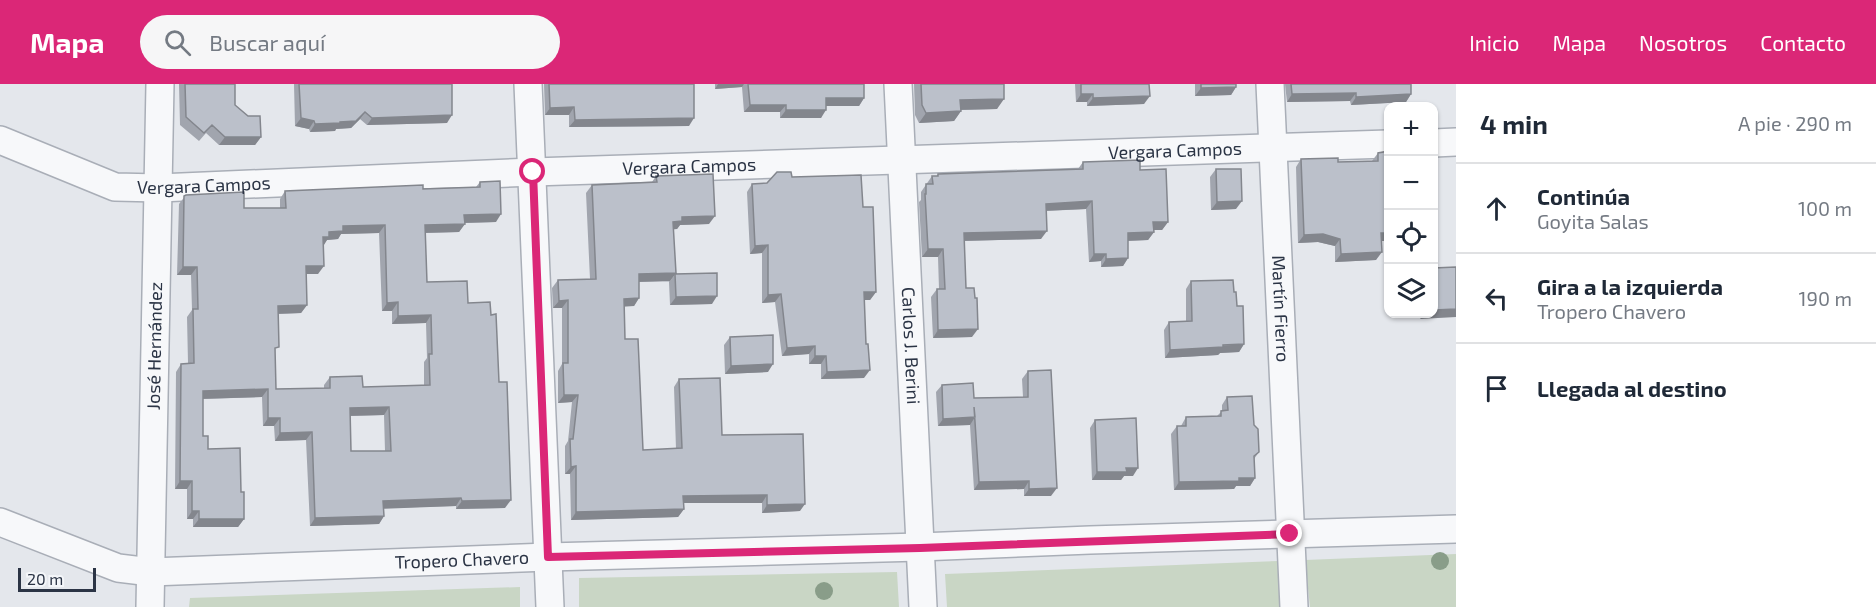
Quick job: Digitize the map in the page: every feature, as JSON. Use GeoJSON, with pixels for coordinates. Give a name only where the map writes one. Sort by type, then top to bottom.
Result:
{"type":"FeatureCollection","features":[{"type":"Feature","properties":{"kind":"street","name":"José Hernández"},"geometry":{"type":"LineString","coordinates":[[150,607],[160,84]]}},
{"type":"Feature","properties":{"kind":"street"},"geometry":{"type":"LineString","coordinates":[[528,84],[550,607]]}},
{"type":"Feature","properties":{"kind":"street","name":"Carlos J. Berini"},"geometry":{"type":"LineString","coordinates":[[898,84],[923,607]]}},
{"type":"Feature","properties":{"kind":"street","name":"Martín Fierro"},"geometry":{"type":"LineString","coordinates":[[1270,84],[1294,607]]}},
{"type":"Feature","properties":{"kind":"street","name":"Vergara Campos"},"geometry":{"type":"LineString","coordinates":[[0,140],[115,186],[159,188],[533,172],[1384,144]]}},
{"type":"Feature","properties":{"kind":"street"},"geometry":{"type":"LineString","coordinates":[[1438,142],[1456,142]]}},
{"type":"Feature","properties":{"kind":"street","name":"Tropero Chavero"},"geometry":{"type":"LineString","coordinates":[[0,522],[118,568],[151,572],[548,557],[920,548],[1456,529]]}},
{"type":"Feature","properties":{"kind":"green space"},"geometry":{"type":"Polygon","coordinates":[[[1456,554],[1456,607],[1310,607],[1305,560],[1456,554]]]}},
{"type":"Feature","properties":{"kind":"green space"},"geometry":{"type":"Polygon","coordinates":[[[1278,561],[1280,607],[947,607],[945,574],[1278,561]]]}},
{"type":"Feature","properties":{"kind":"green space"},"geometry":{"type":"Polygon","coordinates":[[[897,572],[899,607],[579,607],[579,578],[897,572]]]}},
{"type":"Feature","properties":{"kind":"green space"},"geometry":{"type":"Polygon","coordinates":[[[520,587],[520,607],[189,607],[190,598],[520,587]]]}},
{"type":"Feature","properties":{"kind":"building"},"geometry":{"type":"Polygon","coordinates":[[[185,84],[235,84],[235,105],[248,116],[260,116],[261,137],[225,137],[212,125],[204,133],[186,117],[185,84]]]}},
{"type":"Feature","properties":{"kind":"building"},"geometry":{"type":"Polygon","coordinates":[[[299,84],[452,84],[452,115],[372,118],[365,112],[356,121],[315,124],[314,121],[301,118],[299,84]]]}},
{"type":"Feature","properties":{"kind":"building"},"geometry":{"type":"Polygon","coordinates":[[[549,84],[694,84],[694,118],[575,120],[574,107],[550,108],[549,84]]]}},
{"type":"Feature","properties":{"kind":"building"},"geometry":{"type":"Polygon","coordinates":[[[748,84],[864,84],[864,98],[826,98],[826,110],[786,110],[786,105],[750,105],[748,84]]]}},
{"type":"Feature","properties":{"kind":"building"},"geometry":{"type":"Polygon","coordinates":[[[921,84],[1004,84],[1004,99],[960,100],[961,111],[926,113],[922,105],[921,84]]]}},
{"type":"Feature","properties":{"kind":"building"},"geometry":{"type":"Polygon","coordinates":[[[1081,84],[1149,84],[1150,96],[1093,98],[1093,94],[1081,94],[1081,84]]]}},
{"type":"Feature","properties":{"kind":"building"},"geometry":{"type":"Polygon","coordinates":[[[1201,84],[1236,84],[1236,87],[1201,88],[1201,84]]]}},
{"type":"Feature","properties":{"kind":"building"},"geometry":{"type":"Polygon","coordinates":[[[1291,84],[1411,84],[1411,94],[1356,97],[1356,93],[1292,94],[1291,84]]]}},
{"type":"Feature","properties":{"kind":"building"},"geometry":{"type":"Polygon","coordinates":[[[1384,152],[1382,252],[1341,254],[1340,239],[1323,234],[1304,235],[1301,159],[1338,158],[1338,162],[1378,161],[1378,153],[1384,152]]]}},
{"type":"Feature","properties":{"kind":"building"},"geometry":{"type":"Polygon","coordinates":[[[1140,160],[1140,170],[1166,169],[1168,222],[1153,222],[1154,232],[1128,233],[1128,258],[1106,259],[1106,254],[1094,254],[1092,201],[1046,204],[1047,231],[964,233],[966,288],[974,288],[975,298],[977,298],[978,329],[938,330],[937,289],[945,289],[943,249],[928,249],[925,194],[926,184],[933,184],[932,176],[1083,169],[1083,162],[1140,160]]]}},
{"type":"Feature","properties":{"kind":"building"},"geometry":{"type":"Polygon","coordinates":[[[1216,169],[1241,169],[1242,201],[1217,202],[1216,169]]]}},
{"type":"Feature","properties":{"kind":"building"},"geometry":{"type":"Polygon","coordinates":[[[777,172],[791,172],[792,177],[861,175],[863,207],[873,207],[876,292],[864,292],[866,344],[868,344],[870,370],[827,372],[826,356],[815,356],[815,346],[787,348],[781,294],[768,295],[768,245],[755,246],[752,184],[767,183],[777,172]]]}},
{"type":"Feature","properties":{"kind":"building"},"geometry":{"type":"Polygon","coordinates":[[[713,174],[715,216],[682,217],[682,221],[673,222],[676,273],[639,274],[639,298],[624,299],[625,339],[638,339],[643,450],[682,448],[679,379],[720,378],[722,435],[803,434],[805,504],[767,505],[767,495],[683,496],[684,509],[576,512],[576,466],[571,467],[570,439],[573,439],[578,395],[564,395],[563,363],[568,363],[568,300],[559,301],[558,280],[596,279],[592,185],[657,182],[656,176],[713,174]]]}},
{"type":"Feature","properties":{"kind":"building"},"geometry":{"type":"Polygon","coordinates":[[[500,181],[501,214],[464,215],[465,224],[425,225],[427,282],[467,281],[468,303],[490,302],[491,315],[496,314],[499,382],[507,382],[511,500],[462,501],[461,498],[383,501],[384,516],[315,518],[312,432],[280,433],[280,418],[268,418],[268,389],[203,391],[203,436],[208,436],[208,449],[240,448],[244,519],[199,519],[199,511],[192,511],[192,481],[180,481],[181,364],[194,363],[193,309],[198,309],[197,267],[183,267],[184,196],[244,192],[244,208],[286,208],[285,191],[423,185],[423,189],[480,187],[480,182],[500,181]],[[385,225],[343,226],[343,231],[329,232],[329,237],[323,237],[324,266],[306,266],[307,305],[278,306],[279,347],[275,348],[276,389],[330,388],[330,377],[362,376],[363,387],[430,385],[431,315],[398,316],[398,302],[387,303],[385,225]],[[389,407],[350,408],[351,451],[391,451],[389,407]]]}},
{"type":"Feature","properties":{"kind":"building"},"geometry":{"type":"Polygon","coordinates":[[[1456,267],[1456,309],[1438,310],[1438,268],[1456,267]]]}},
{"type":"Feature","properties":{"kind":"building"},"geometry":{"type":"Polygon","coordinates":[[[717,273],[717,296],[676,297],[675,274],[717,273]]]}},
{"type":"Feature","properties":{"kind":"building"},"geometry":{"type":"Polygon","coordinates":[[[1233,280],[1237,306],[1243,306],[1244,344],[1170,350],[1169,322],[1192,321],[1191,281],[1233,280]]]}},
{"type":"Feature","properties":{"kind":"building"},"geometry":{"type":"Polygon","coordinates":[[[773,335],[773,364],[731,366],[730,337],[773,335]]]}},
{"type":"Feature","properties":{"kind":"building"},"geometry":{"type":"Polygon","coordinates":[[[1051,370],[1057,488],[1029,489],[1029,481],[979,482],[975,417],[943,419],[942,385],[973,383],[974,398],[1028,397],[1028,371],[1051,370]]]}},
{"type":"Feature","properties":{"kind":"building"},"geometry":{"type":"Polygon","coordinates":[[[1252,396],[1254,425],[1258,429],[1259,452],[1254,456],[1255,478],[1239,478],[1239,481],[1179,482],[1177,426],[1186,426],[1186,417],[1221,416],[1221,411],[1228,410],[1227,397],[1252,396]]]}},
{"type":"Feature","properties":{"kind":"building"},"geometry":{"type":"Polygon","coordinates":[[[1136,418],[1138,468],[1126,468],[1127,472],[1097,472],[1095,420],[1136,418]]]}},
{"type":"Feature","properties":{"kind":"route"},"geometry":{"type":"LineString","coordinates":[[533,172],[548,557],[920,548],[1290,534]]}}]}
